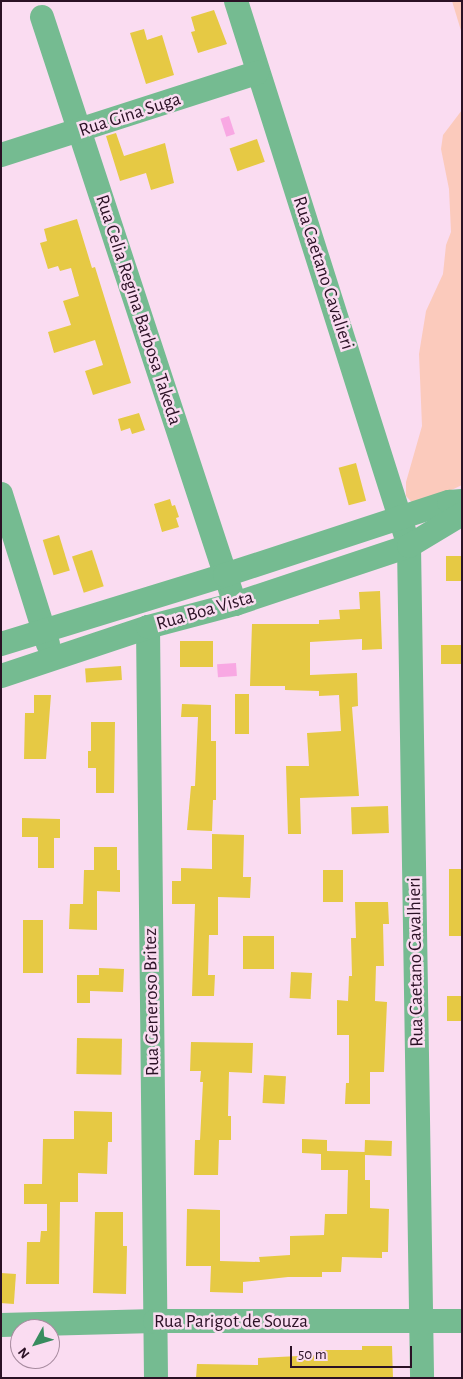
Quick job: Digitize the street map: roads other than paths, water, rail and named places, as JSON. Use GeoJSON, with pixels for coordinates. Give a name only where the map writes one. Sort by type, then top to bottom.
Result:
{"type":"FeatureCollection","features":[{"type":"Feature","properties":{"kind":"street","name":"Rua Caetano Cavalieri"},"geometry":{"type":"LineString","coordinates":[[236,1],[257,73],[402,517],[409,546]]}},
{"type":"Feature","properties":{"kind":"street","name":"Rua Celia Regina Barbosa Takeda"},"geometry":{"type":"LineString","coordinates":[[42,17],[235,604]]}},
{"type":"Feature","properties":{"kind":"street","name":"Rua Gina Suga"},"geometry":{"type":"LineString","coordinates":[[1,156],[257,73]]}},
{"type":"Feature","properties":{"kind":"street"},"geometry":{"type":"LineString","coordinates":[[1,494],[52,657]]}},
{"type":"Feature","properties":{"kind":"street","name":"Rua Boa Vista"},"geometry":{"type":"LineString","coordinates":[[1,644],[225,575],[449,502],[462,501]]}},
{"type":"Feature","properties":{"kind":"street","name":"Rua Boa Vista"},"geometry":{"type":"LineString","coordinates":[[1,676],[52,657],[148,627],[235,604],[409,546],[462,514]]}},
{"type":"Feature","properties":{"kind":"street","name":"Rua Caetano Cavalhieri"},"geometry":{"type":"LineString","coordinates":[[409,546],[422,1378]]}},
{"type":"Feature","properties":{"kind":"street","name":"Rua Generoso Britez"},"geometry":{"type":"LineString","coordinates":[[148,627],[156,1378]]}},
{"type":"Feature","properties":{"kind":"street","name":"Rua Parigot de Souza"},"geometry":{"type":"LineString","coordinates":[[1,1325],[155,1321],[462,1321]]}}]}
